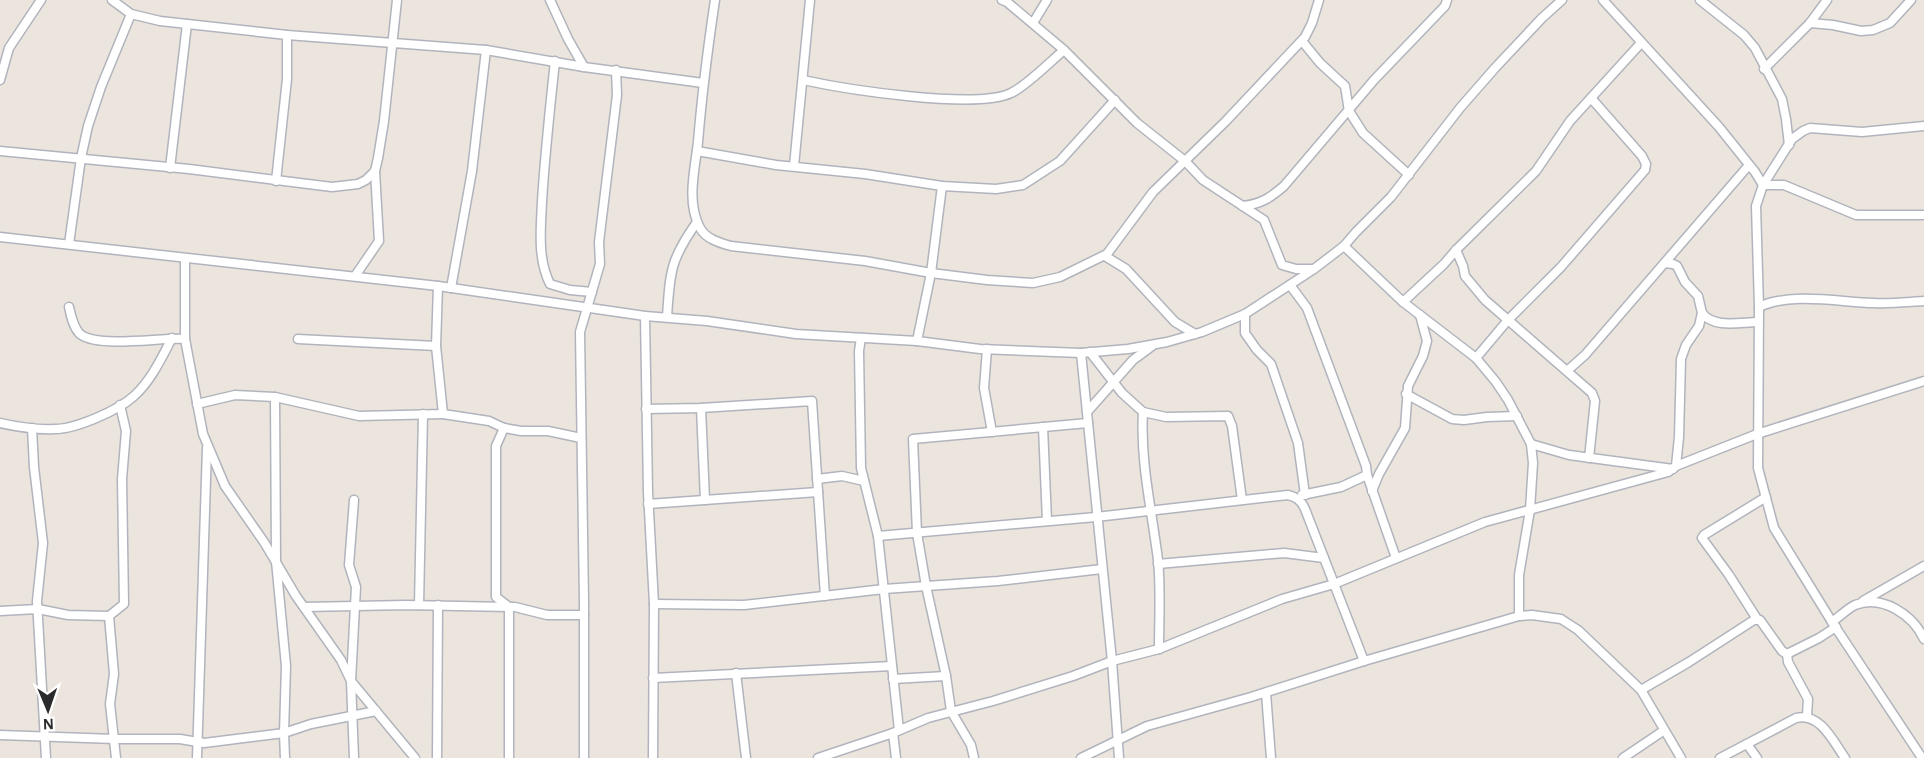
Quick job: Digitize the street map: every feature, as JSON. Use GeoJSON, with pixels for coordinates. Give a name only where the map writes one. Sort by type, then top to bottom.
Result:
{"type":"FeatureCollection","features":[{"type":"Feature","properties":{"kind":"street"},"geometry":{"type":"LineString","coordinates":[[0,80],[9,48],[41,0]]}},
{"type":"Feature","properties":{"kind":"street"},"geometry":{"type":"LineString","coordinates":[[112,0],[131,14],[160,21],[287,36],[486,50],[584,67],[703,83]]}},
{"type":"Feature","properties":{"kind":"street"},"geometry":{"type":"LineString","coordinates":[[355,276],[379,241],[375,171],[384,121],[397,0]]}},
{"type":"Feature","properties":{"kind":"street"},"geometry":{"type":"LineString","coordinates":[[550,0],[584,67]]}},
{"type":"Feature","properties":{"kind":"street"},"geometry":{"type":"LineString","coordinates":[[715,0],[703,83],[693,195],[697,222],[701,231],[710,238],[731,246],[865,261],[987,280],[1033,283],[1060,277],[1106,256],[1153,192],[1225,122],[1302,41],[1312,23],[1319,0]]}},
{"type":"Feature","properties":{"kind":"street"},"geometry":{"type":"LineString","coordinates":[[794,166],[810,0]]}},
{"type":"Feature","properties":{"kind":"street"},"geometry":{"type":"LineString","coordinates":[[1002,0],[1064,50],[1137,123],[1185,161],[1203,180],[1264,220],[1282,265],[1296,269],[1314,269]]}},
{"type":"Feature","properties":{"kind":"street"},"geometry":{"type":"LineString","coordinates":[[1033,23],[1047,0]]}},
{"type":"Feature","properties":{"kind":"street"},"geometry":{"type":"LineString","coordinates":[[1243,206],[1257,204],[1276,193],[1374,80],[1445,6],[1447,0]]}},
{"type":"Feature","properties":{"kind":"street"},"geometry":{"type":"LineString","coordinates":[[0,237],[438,286],[645,316],[707,321],[796,334],[916,341],[987,349],[1086,353],[1155,344],[1195,334],[1245,314],[1314,269],[1344,246],[1391,198],[1467,100],[1542,18],[1562,0]]}},
{"type":"Feature","properties":{"kind":"street"},"geometry":{"type":"LineString","coordinates":[[1603,0],[1713,120],[1763,185]]}},
{"type":"Feature","properties":{"kind":"street"},"geometry":{"type":"LineString","coordinates":[[1700,0],[1748,39],[1755,48],[1764,69],[1782,99],[1789,146]]}},
{"type":"Feature","properties":{"kind":"street"},"geometry":{"type":"LineString","coordinates":[[1764,69],[1810,23],[1827,0]]}},
{"type":"Feature","properties":{"kind":"street"},"geometry":{"type":"LineString","coordinates":[[1810,23],[1861,31],[1873,30],[1890,23],[1911,0]]}},
{"type":"Feature","properties":{"kind":"street"},"geometry":{"type":"LineString","coordinates":[[69,244],[81,158],[88,126],[101,87],[131,14]]}},
{"type":"Feature","properties":{"kind":"street"},"geometry":{"type":"LineString","coordinates":[[170,168],[187,24]]}},
{"type":"Feature","properties":{"kind":"street"},"geometry":{"type":"LineString","coordinates":[[276,181],[287,79],[287,36]]}},
{"type":"Feature","properties":{"kind":"street"},"geometry":{"type":"LineString","coordinates":[[1302,41],[1320,63],[1345,86],[1349,111],[1363,133],[1409,176]]}},
{"type":"Feature","properties":{"kind":"street"},"geometry":{"type":"LineString","coordinates":[[1403,302],[1536,171],[1570,121],[1641,43]]}},
{"type":"Feature","properties":{"kind":"street"},"geometry":{"type":"LineString","coordinates":[[451,288],[472,171],[486,50]]}},
{"type":"Feature","properties":{"kind":"street"},"geometry":{"type":"LineString","coordinates":[[802,80],[834,87],[920,96],[973,100],[994,99],[1012,93],[1064,50]]}},
{"type":"Feature","properties":{"kind":"street"},"geometry":{"type":"LineString","coordinates":[[555,61],[544,174],[541,225],[542,262],[550,284],[570,290],[592,292]]}},
{"type":"Feature","properties":{"kind":"street"},"geometry":{"type":"LineString","coordinates":[[584,758],[580,332],[600,264],[599,242],[617,95],[616,70]]}},
{"type":"Feature","properties":{"kind":"street"},"geometry":{"type":"LineString","coordinates":[[1476,358],[1508,320],[1561,267],[1645,170],[1646,164],[1642,156],[1591,98]]}},
{"type":"Feature","properties":{"kind":"street"},"geometry":{"type":"LineString","coordinates":[[697,151],[766,164],[942,186],[996,189],[1023,185],[1060,160],[1115,100]]}},
{"type":"Feature","properties":{"kind":"street"},"geometry":{"type":"LineString","coordinates":[[1922,758],[1774,528],[1758,468],[1756,206],[1763,185],[1789,146],[1797,135],[1810,128],[1862,132],[1924,126]]}},
{"type":"Feature","properties":{"kind":"street"},"geometry":{"type":"LineString","coordinates":[[0,151],[332,187],[366,180],[375,171]]}},
{"type":"Feature","properties":{"kind":"street"},"geometry":{"type":"LineString","coordinates":[[1568,370],[1577,363],[1749,165]]}},
{"type":"Feature","properties":{"kind":"street"},"geometry":{"type":"LineString","coordinates":[[1763,185],[1784,185],[1856,215],[1924,215]]}},
{"type":"Feature","properties":{"kind":"street"},"geometry":{"type":"LineString","coordinates":[[916,341],[931,273],[942,186]]}},
{"type":"Feature","properties":{"kind":"street"},"geometry":{"type":"LineString","coordinates":[[667,317],[673,261],[681,244],[697,222]]}},
{"type":"Feature","properties":{"kind":"street"},"geometry":{"type":"LineString","coordinates":[[1344,246],[1403,302],[1476,358],[1496,382],[1531,444],[1533,463],[1530,510],[1519,575],[1519,616]]}},
{"type":"Feature","properties":{"kind":"street"},"geometry":{"type":"LineString","coordinates":[[1456,250],[1465,276],[1485,300],[1568,370],[1594,396],[1589,458]]}},
{"type":"Feature","properties":{"kind":"street"},"geometry":{"type":"LineString","coordinates":[[1106,256],[1126,269],[1175,322],[1195,334]]}},
{"type":"Feature","properties":{"kind":"street"},"geometry":{"type":"LineString","coordinates":[[185,259],[185,339],[203,434],[225,486],[341,660],[351,681],[415,758]]}},
{"type":"Feature","properties":{"kind":"street"},"geometry":{"type":"LineString","coordinates":[[1665,263],[1677,267],[1685,282],[1698,296],[1702,313],[1699,326],[1686,345],[1681,359],[1680,428],[1674,467]]}},
{"type":"Feature","properties":{"kind":"street"},"geometry":{"type":"LineString","coordinates":[[1290,285],[1306,308],[1366,466],[1372,492],[1396,558]]}},
{"type":"Feature","properties":{"kind":"street"},"geometry":{"type":"LineString","coordinates":[[438,286],[436,346],[443,414]]}},
{"type":"Feature","properties":{"kind":"street"},"geometry":{"type":"LineString","coordinates":[[1758,307],[1772,302],[1802,300],[1875,303],[1924,301]]}},
{"type":"Feature","properties":{"kind":"street"},"geometry":{"type":"LineString","coordinates":[[69,307],[78,333],[86,339],[106,341],[185,339]]}},
{"type":"Feature","properties":{"kind":"street"},"geometry":{"type":"LineString","coordinates":[[1702,313],[1721,323],[1758,321]]}},
{"type":"Feature","properties":{"kind":"street"},"geometry":{"type":"LineString","coordinates":[[1245,314],[1245,333],[1271,364],[1298,443],[1300,496],[1364,662]]}},
{"type":"Feature","properties":{"kind":"street"},"geometry":{"type":"LineString","coordinates":[[1372,492],[1379,474],[1405,428],[1407,394],[1427,341],[1420,315]]}},
{"type":"Feature","properties":{"kind":"street"},"geometry":{"type":"LineString","coordinates":[[645,316],[648,504],[654,604],[653,758]]}},
{"type":"Feature","properties":{"kind":"street"},"geometry":{"type":"LineString","coordinates":[[0,423],[58,430],[112,411],[135,395],[159,363],[172,338]]}},
{"type":"Feature","properties":{"kind":"street"},"geometry":{"type":"LineString","coordinates":[[861,338],[859,351],[861,468],[878,536],[894,679],[896,758]]}},
{"type":"Feature","properties":{"kind":"street"},"geometry":{"type":"LineString","coordinates":[[298,339],[436,346]]}},
{"type":"Feature","properties":{"kind":"street"},"geometry":{"type":"LineString","coordinates":[[1088,412],[1133,360],[1155,344]]}},
{"type":"Feature","properties":{"kind":"street"},"geometry":{"type":"LineString","coordinates":[[987,349],[984,388],[992,432]]}},
{"type":"Feature","properties":{"kind":"street"},"geometry":{"type":"LineString","coordinates":[[1086,353],[1122,393],[1143,412],[1166,417],[1228,416],[1232,426],[1242,500]]}},
{"type":"Feature","properties":{"kind":"street"},"geometry":{"type":"LineString","coordinates":[[1086,353],[1088,423],[1112,661],[1119,758]]}},
{"type":"Feature","properties":{"kind":"street"},"geometry":{"type":"LineString","coordinates":[[818,758],[836,755],[951,711],[993,701],[1112,661],[1159,649],[1282,599],[1334,584],[1485,522],[1668,472],[1674,467],[1757,434],[1924,381]]}},
{"type":"Feature","properties":{"kind":"street"},"geometry":{"type":"LineString","coordinates":[[1407,394],[1460,420],[1517,416]]}},
{"type":"Feature","properties":{"kind":"street"},"geometry":{"type":"LineString","coordinates":[[198,404],[235,395],[275,397],[359,416],[443,414],[489,421],[504,428],[520,431],[549,431],[581,438]]}},
{"type":"Feature","properties":{"kind":"street"},"geometry":{"type":"LineString","coordinates":[[275,397],[276,561],[286,666],[285,758]]}},
{"type":"Feature","properties":{"kind":"street"},"geometry":{"type":"LineString","coordinates":[[646,409],[812,401],[825,596]]}},
{"type":"Feature","properties":{"kind":"street"},"geometry":{"type":"LineString","coordinates":[[0,611],[38,609],[68,615],[109,616],[124,604],[122,479],[126,431],[120,405]]}},
{"type":"Feature","properties":{"kind":"street"},"geometry":{"type":"LineString","coordinates":[[700,408],[705,500]]}},
{"type":"Feature","properties":{"kind":"street"},"geometry":{"type":"LineString","coordinates":[[1143,412],[1142,435],[1146,477],[1158,564],[1159,649]]}},
{"type":"Feature","properties":{"kind":"street"},"geometry":{"type":"LineString","coordinates":[[419,605],[423,414]]}},
{"type":"Feature","properties":{"kind":"street"},"geometry":{"type":"LineString","coordinates":[[974,758],[971,745],[951,711],[946,676],[926,586],[917,533],[913,439],[1088,423]]}},
{"type":"Feature","properties":{"kind":"street"},"geometry":{"type":"LineString","coordinates":[[1042,427],[1047,521]]}},
{"type":"Feature","properties":{"kind":"street"},"geometry":{"type":"LineString","coordinates":[[32,428],[43,543],[38,609],[46,758]]}},
{"type":"Feature","properties":{"kind":"street"},"geometry":{"type":"LineString","coordinates":[[504,428],[496,446],[496,597],[509,607]]}},
{"type":"Feature","properties":{"kind":"street"},"geometry":{"type":"LineString","coordinates":[[1531,444],[1589,458],[1674,467]]}},
{"type":"Feature","properties":{"kind":"street"},"geometry":{"type":"LineString","coordinates":[[197,758],[207,445]]}},
{"type":"Feature","properties":{"kind":"street"},"geometry":{"type":"LineString","coordinates":[[878,536],[1096,517],[1288,495],[1300,496],[1341,487],[1367,475]]}},
{"type":"Feature","properties":{"kind":"street"},"geometry":{"type":"LineString","coordinates":[[817,479],[842,476],[864,481]]}},
{"type":"Feature","properties":{"kind":"street"},"geometry":{"type":"LineString","coordinates":[[648,504],[818,492]]}},
{"type":"Feature","properties":{"kind":"street"},"geometry":{"type":"LineString","coordinates":[[1766,497],[1702,538],[1730,575],[1757,619],[1782,651],[1787,654]]}},
{"type":"Feature","properties":{"kind":"street"},"geometry":{"type":"LineString","coordinates":[[354,500],[349,565],[356,587],[351,681],[354,758]]}},
{"type":"Feature","properties":{"kind":"street"},"geometry":{"type":"LineString","coordinates":[[1158,564],[1284,553],[1324,558]]}},
{"type":"Feature","properties":{"kind":"street"},"geometry":{"type":"LineString","coordinates":[[1787,654],[1819,639],[1854,605],[1924,566]]}},
{"type":"Feature","properties":{"kind":"street"},"geometry":{"type":"LineString","coordinates":[[654,604],[744,605],[884,589],[998,581],[1102,570]]}},
{"type":"Feature","properties":{"kind":"street"},"geometry":{"type":"LineString","coordinates":[[1854,605],[1872,602],[1890,606],[1907,616],[1923,636]]}},
{"type":"Feature","properties":{"kind":"street"},"geometry":{"type":"LineString","coordinates":[[304,607],[438,605],[509,607],[547,615],[584,615]]}},
{"type":"Feature","properties":{"kind":"street"},"geometry":{"type":"LineString","coordinates":[[437,758],[438,605]]}},
{"type":"Feature","properties":{"kind":"street"},"geometry":{"type":"LineString","coordinates":[[509,607],[509,758]]}},
{"type":"Feature","properties":{"kind":"street"},"geometry":{"type":"LineString","coordinates":[[1081,758],[1118,738],[1147,726],[1266,693],[1519,616],[1532,615],[1561,618],[1584,635],[1641,690],[1681,758]]}},
{"type":"Feature","properties":{"kind":"street"},"geometry":{"type":"LineString","coordinates":[[109,616],[114,674],[110,704],[116,758]]}},
{"type":"Feature","properties":{"kind":"street"},"geometry":{"type":"LineString","coordinates":[[1641,690],[1757,619]]}},
{"type":"Feature","properties":{"kind":"street"},"geometry":{"type":"LineString","coordinates":[[1787,654],[1788,662],[1808,699],[1807,716]]}},
{"type":"Feature","properties":{"kind":"street"},"geometry":{"type":"LineString","coordinates":[[653,678],[892,666]]}},
{"type":"Feature","properties":{"kind":"street"},"geometry":{"type":"LineString","coordinates":[[736,673],[746,758]]}},
{"type":"Feature","properties":{"kind":"street"},"geometry":{"type":"LineString","coordinates":[[894,679],[946,676]]}},
{"type":"Feature","properties":{"kind":"street"},"geometry":{"type":"LineString","coordinates":[[1266,693],[1271,758]]}},
{"type":"Feature","properties":{"kind":"street"},"geometry":{"type":"LineString","coordinates":[[0,735],[180,740],[204,743],[284,732],[310,724],[376,711]]}},
{"type":"Feature","properties":{"kind":"street"},"geometry":{"type":"LineString","coordinates":[[1720,758],[1796,718],[1807,716],[1817,721],[1845,758]]}},
{"type":"Feature","properties":{"kind":"street"},"geometry":{"type":"LineString","coordinates":[[1623,758],[1663,730]]}},
{"type":"Feature","properties":{"kind":"street"},"geometry":{"type":"LineString","coordinates":[[1747,744],[1757,758]]}}]}
